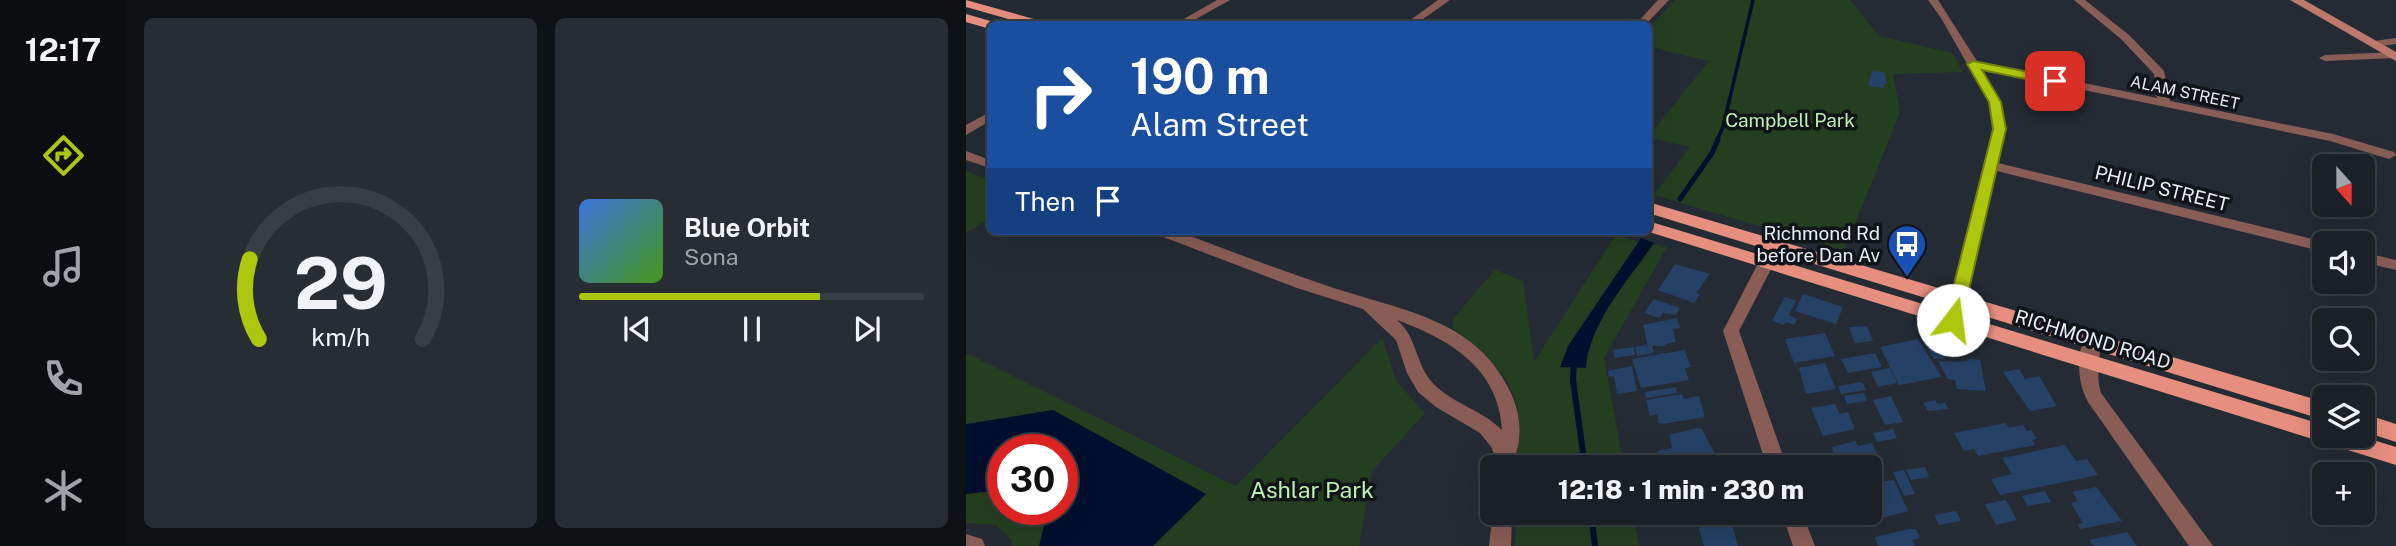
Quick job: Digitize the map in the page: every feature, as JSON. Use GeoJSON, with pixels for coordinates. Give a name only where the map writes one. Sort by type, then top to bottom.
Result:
{"type":"FeatureCollection","features":[{"type":"Feature","properties":{"kind":"main road"},"geometry":{"type":"LineString","coordinates":[[2296,0],[2391,49]]}},
{"type":"Feature","properties":{"kind":"main road"},"geometry":{"type":"LineString","coordinates":[[2311,0],[2391,49]]}},
{"type":"Feature","properties":{"kind":"main road"},"geometry":{"type":"LineString","coordinates":[[966,3],[1027,21]]}},
{"type":"Feature","properties":{"kind":"main road"},"geometry":{"type":"LineString","coordinates":[[966,18],[987,24]]}},
{"type":"Feature","properties":{"kind":"main road","name":"RICHMOND ROAD"},"geometry":{"type":"LineString","coordinates":[[1652,208],[2312,407]]}},
{"type":"Feature","properties":{"kind":"main road","name":"RICHMOND ROAD"},"geometry":{"type":"LineString","coordinates":[[1652,227],[2312,430]]}},
{"type":"Feature","properties":{"kind":"main road"},"geometry":{"type":"LineString","coordinates":[[2375,426],[2396,433]]}},
{"type":"Feature","properties":{"kind":"main road"},"geometry":{"type":"LineString","coordinates":[[2370,448],[2396,456]]}},
{"type":"Feature","properties":{"kind":"street"},"geometry":{"type":"LineString","coordinates":[[1186,21],[1225,0]]}},
{"type":"Feature","properties":{"kind":"street"},"geometry":{"type":"LineString","coordinates":[[1414,21],[1445,0]]}},
{"type":"Feature","properties":{"kind":"street"},"geometry":{"type":"LineString","coordinates":[[1644,21],[1664,0]]}},
{"type":"Feature","properties":{"kind":"street"},"geometry":{"type":"LineString","coordinates":[[1933,0],[1946,17],[1995,102],[2000,116],[2000,129],[1953,320]]}},
{"type":"Feature","properties":{"kind":"street"},"geometry":{"type":"LineString","coordinates":[[2079,0],[2126,37],[2160,73],[2164,104]]}},
{"type":"Feature","properties":{"kind":"street"},"geometry":{"type":"LineString","coordinates":[[2325,58],[2391,49]]}},
{"type":"Feature","properties":{"kind":"street","name":"ALAM STREET"},"geometry":{"type":"LineString","coordinates":[[1973,64],[2333,138],[2389,155]]}},
{"type":"Feature","properties":{"kind":"street"},"geometry":{"type":"LineString","coordinates":[[966,131],[987,118]]}},
{"type":"Feature","properties":{"kind":"street"},"geometry":{"type":"LineString","coordinates":[[966,139],[987,128]]}},
{"type":"Feature","properties":{"kind":"street"},"geometry":{"type":"LineString","coordinates":[[966,155],[987,163]]}},
{"type":"Feature","properties":{"kind":"street","name":"PHILIP STREET"},"geometry":{"type":"LineString","coordinates":[[1991,165],[2312,244]]}},
{"type":"Feature","properties":{"kind":"street"},"geometry":{"type":"LineString","coordinates":[[1174,235],[1370,307],[1387,309],[1442,331],[1481,358],[1498,382],[1509,410],[1511,444],[1507,455]]}},
{"type":"Feature","properties":{"kind":"street"},"geometry":{"type":"LineString","coordinates":[[1773,455],[1731,331],[1776,246]]}},
{"type":"Feature","properties":{"kind":"street"},"geometry":{"type":"LineString","coordinates":[[2375,260],[2396,265]]}},
{"type":"Feature","properties":{"kind":"street"},"geometry":{"type":"LineString","coordinates":[[1370,307],[1402,334],[1409,358],[1421,382],[1443,402],[1483,422],[1494,433],[1501,455]]}},
{"type":"Feature","properties":{"kind":"street"},"geometry":{"type":"LineString","coordinates":[[2092,339],[2088,386],[2202,546]]}},
{"type":"Feature","properties":{"kind":"street"},"geometry":{"type":"LineString","coordinates":[[1500,546],[1501,525]]}},
{"type":"Feature","properties":{"kind":"street"},"geometry":{"type":"LineString","coordinates":[[1796,525],[1804,546]]}},
{"type":"Feature","properties":{"kind":"street"},"geometry":{"type":"LineString","coordinates":[[966,544],[974,546]]}},
{"type":"Feature","properties":{"kind":"green space","name":"Campbell Park"},"geometry":{"type":"Polygon","coordinates":[[[1675,0],[1850,0],[1879,36],[1952,53],[1963,72],[1893,74],[1900,112],[1844,251],[1654,195],[1690,147],[1652,138],[1652,132],[1709,61],[1652,48],[1652,25],[1675,0]]]}},
{"type":"Feature","properties":{"kind":"green space"},"geometry":{"type":"Polygon","coordinates":[[[966,171],[987,179],[987,220],[966,233],[966,171]]]}},
{"type":"Feature","properties":{"kind":"green space"},"geometry":{"type":"Polygon","coordinates":[[[1615,236],[1667,247],[1604,358],[1622,455],[1518,455],[1518,413],[1510,387],[1485,354],[1453,329],[1453,319],[1495,270],[1523,281],[1534,362],[1615,236]]]}},
{"type":"Feature","properties":{"kind":"green space","name":"Ashlar Park"},"geometry":{"type":"Polygon","coordinates":[[[1382,338],[1397,382],[1425,413],[1372,471],[1359,546],[1012,546],[1012,540],[996,525],[1078,525],[1078,434],[987,434],[987,524],[966,523],[966,353],[1236,486],[1382,338]]]}},
{"type":"Feature","properties":{"kind":"green space"},"geometry":{"type":"Polygon","coordinates":[[[1516,525],[1635,525],[1639,546],[1515,546],[1516,525]]]}},
{"type":"Feature","properties":{"kind":"water"},"geometry":{"type":"Polygon","coordinates":[[[1641,238],[1654,243],[1602,318],[1589,351],[1586,368],[1560,367],[1568,346],[1641,238]]]}},
{"type":"Feature","properties":{"kind":"water"},"geometry":{"type":"Polygon","coordinates":[[[1053,410],[1206,494],[1153,546],[1039,546],[1044,525],[1078,525],[1078,434],[987,434],[987,492],[966,494],[966,424],[1053,410]]]}},
{"type":"Feature","properties":{"kind":"building"},"geometry":{"type":"Polygon","coordinates":[[[1872,71],[1884,72],[1887,84],[1884,84],[1884,88],[1868,86],[1872,71]]]}},
{"type":"Feature","properties":{"kind":"building"},"geometry":{"type":"Polygon","coordinates":[[[1675,264],[1710,274],[1696,293],[1700,294],[1694,303],[1658,290],[1675,264]]]}},
{"type":"Feature","properties":{"kind":"building"},"geometry":{"type":"Polygon","coordinates":[[[1803,294],[1843,307],[1836,324],[1795,311],[1803,294]]]}},
{"type":"Feature","properties":{"kind":"building"},"geometry":{"type":"Polygon","coordinates":[[[1785,297],[1796,301],[1789,315],[1797,319],[1794,325],[1772,321],[1785,297]]]}},
{"type":"Feature","properties":{"kind":"building"},"geometry":{"type":"Polygon","coordinates":[[[1654,299],[1680,308],[1676,315],[1663,313],[1659,318],[1644,313],[1654,299]]]}},
{"type":"Feature","properties":{"kind":"building"},"geometry":{"type":"Polygon","coordinates":[[[1677,318],[1680,328],[1673,329],[1676,342],[1666,344],[1667,346],[1652,346],[1654,353],[1637,356],[1635,347],[1646,345],[1648,348],[1643,325],[1677,318]]]}},
{"type":"Feature","properties":{"kind":"building"},"geometry":{"type":"Polygon","coordinates":[[[1867,326],[1873,341],[1855,343],[1849,327],[1867,326]]]}},
{"type":"Feature","properties":{"kind":"building"},"geometry":{"type":"Polygon","coordinates":[[[1825,333],[1835,356],[1794,363],[1785,339],[1825,333]]]}},
{"type":"Feature","properties":{"kind":"building"},"geometry":{"type":"Polygon","coordinates":[[[1918,339],[1942,377],[1899,385],[1880,347],[1918,339]]]}},
{"type":"Feature","properties":{"kind":"building"},"geometry":{"type":"Polygon","coordinates":[[[1925,344],[1942,345],[1945,359],[1934,359],[1925,344]]]}},
{"type":"Feature","properties":{"kind":"building"},"geometry":{"type":"Polygon","coordinates":[[[1634,347],[1635,355],[1615,358],[1613,350],[1634,347]]]}},
{"type":"Feature","properties":{"kind":"building"},"geometry":{"type":"Polygon","coordinates":[[[1684,350],[1691,367],[1685,368],[1689,380],[1641,388],[1632,359],[1684,350]]]}},
{"type":"Feature","properties":{"kind":"building"},"geometry":{"type":"Polygon","coordinates":[[[1875,353],[1882,367],[1848,373],[1841,359],[1875,353]]]}},
{"type":"Feature","properties":{"kind":"building"},"geometry":{"type":"Polygon","coordinates":[[[1967,359],[1980,360],[1986,391],[1957,389],[1955,380],[1948,379],[1938,361],[1960,362],[1968,361],[1967,359]]]}},
{"type":"Feature","properties":{"kind":"building"},"geometry":{"type":"Polygon","coordinates":[[[1825,363],[1836,389],[1806,394],[1799,368],[1825,363]]]}},
{"type":"Feature","properties":{"kind":"building"},"geometry":{"type":"Polygon","coordinates":[[[1632,366],[1637,391],[1617,394],[1614,376],[1609,377],[1608,371],[1632,366]]]}},
{"type":"Feature","properties":{"kind":"building"},"geometry":{"type":"Polygon","coordinates":[[[1890,368],[1897,383],[1878,387],[1871,372],[1890,368]]]}},
{"type":"Feature","properties":{"kind":"building"},"geometry":{"type":"Polygon","coordinates":[[[2019,369],[2025,379],[2039,376],[2057,406],[2030,411],[2003,372],[2019,369]]]}},
{"type":"Feature","properties":{"kind":"building"},"geometry":{"type":"Polygon","coordinates":[[[1862,382],[1866,390],[1841,394],[1838,386],[1862,382]]]}},
{"type":"Feature","properties":{"kind":"building"},"geometry":{"type":"Polygon","coordinates":[[[1676,387],[1677,393],[1646,398],[1645,392],[1676,387]]]}},
{"type":"Feature","properties":{"kind":"building"},"geometry":{"type":"Polygon","coordinates":[[[1864,393],[1867,401],[1847,404],[1844,396],[1864,393]]]}},
{"type":"Feature","properties":{"kind":"building"},"geometry":{"type":"Polygon","coordinates":[[[1682,394],[1684,399],[1699,396],[1705,417],[1662,424],[1658,423],[1658,414],[1650,416],[1646,400],[1682,394]]]}},
{"type":"Feature","properties":{"kind":"building"},"geometry":{"type":"Polygon","coordinates":[[[1891,396],[1903,422],[1885,425],[1873,400],[1891,396]]]}},
{"type":"Feature","properties":{"kind":"building"},"geometry":{"type":"Polygon","coordinates":[[[1935,400],[1938,404],[1945,403],[1949,409],[1928,411],[1923,403],[1935,400]]]}},
{"type":"Feature","properties":{"kind":"building"},"geometry":{"type":"Polygon","coordinates":[[[1835,404],[1840,414],[1848,412],[1855,429],[1823,436],[1811,408],[1835,404]]]}},
{"type":"Feature","properties":{"kind":"building"},"geometry":{"type":"Polygon","coordinates":[[[2006,423],[2009,428],[2023,425],[2027,431],[2031,430],[2037,439],[2032,440],[2035,445],[1978,456],[1974,449],[1964,451],[1954,433],[2006,423]]]}},
{"type":"Feature","properties":{"kind":"building"},"geometry":{"type":"Polygon","coordinates":[[[1702,429],[1715,455],[1659,455],[1658,451],[1672,448],[1669,435],[1702,429]]]}},
{"type":"Feature","properties":{"kind":"building"},"geometry":{"type":"Polygon","coordinates":[[[1893,429],[1897,438],[1877,442],[1873,433],[1893,429]]]}},
{"type":"Feature","properties":{"kind":"building"},"geometry":{"type":"Polygon","coordinates":[[[1855,441],[1858,446],[1872,443],[1878,455],[1834,455],[1832,447],[1855,441]]]}},
{"type":"Feature","properties":{"kind":"building"},"geometry":{"type":"Polygon","coordinates":[[[2065,445],[2076,461],[2087,459],[2098,475],[2000,495],[1991,479],[2012,474],[2002,458],[2065,445]]]}},
{"type":"Feature","properties":{"kind":"building"},"geometry":{"type":"Polygon","coordinates":[[[1925,467],[1929,477],[1911,480],[1906,470],[1925,467]]]}},
{"type":"Feature","properties":{"kind":"building"},"geometry":{"type":"Polygon","coordinates":[[[1904,470],[1915,494],[1904,496],[1893,472],[1904,470]]]}},
{"type":"Feature","properties":{"kind":"building"},"geometry":{"type":"Polygon","coordinates":[[[1894,480],[1908,511],[1882,518],[1882,482],[1894,480]]]}},
{"type":"Feature","properties":{"kind":"building"},"geometry":{"type":"Polygon","coordinates":[[[2096,487],[2122,521],[2080,529],[2078,524],[2083,523],[2071,503],[2078,501],[2072,492],[2096,487]]]}},
{"type":"Feature","properties":{"kind":"building"},"geometry":{"type":"Polygon","coordinates":[[[2045,491],[2051,502],[2028,506],[2022,496],[2045,491]]]}},
{"type":"Feature","properties":{"kind":"building"},"geometry":{"type":"Polygon","coordinates":[[[2006,500],[2017,520],[1996,525],[1985,504],[2006,500]]]}},
{"type":"Feature","properties":{"kind":"building"},"geometry":{"type":"Polygon","coordinates":[[[1956,511],[1961,521],[1939,525],[1934,515],[1956,511]]]}},
{"type":"Feature","properties":{"kind":"building"},"geometry":{"type":"Polygon","coordinates":[[[1732,525],[1738,546],[1704,546],[1699,528],[1732,525]]]}},
{"type":"Feature","properties":{"kind":"building"},"geometry":{"type":"Polygon","coordinates":[[[1916,529],[1920,538],[1912,540],[1915,546],[1878,546],[1875,537],[1916,529]]]}},
{"type":"Feature","properties":{"kind":"building"},"geometry":{"type":"Polygon","coordinates":[[[2127,532],[2137,546],[2093,546],[2089,540],[2127,532]]]}},
{"type":"Feature","properties":{"kind":"waterway"},"geometry":{"type":"LineString","coordinates":[[1717,140],[1723,127],[1753,0]]}},
{"type":"Feature","properties":{"kind":"waterway"},"geometry":{"type":"LineString","coordinates":[[1680,199],[1712,153],[1718,139]]}},
{"type":"Feature","properties":{"kind":"waterway"},"geometry":{"type":"LineString","coordinates":[[1574,361],[1573,380],[1583,455]]}},
{"type":"Feature","properties":{"kind":"waterway"},"geometry":{"type":"LineString","coordinates":[[1592,525],[1595,546]]}},
{"type":"Feature","properties":{"kind":"place","name":"Richmond Rd before Dan Av"},"geometry":{"type":"Point","coordinates":[1907,278]}},
{"type":"Feature","properties":{"kind":"route"},"geometry":{"type":"LineString","coordinates":[[1953,320],[2000,129],[2000,116],[1995,102],[1973,64],[2055,81]]}}]}
